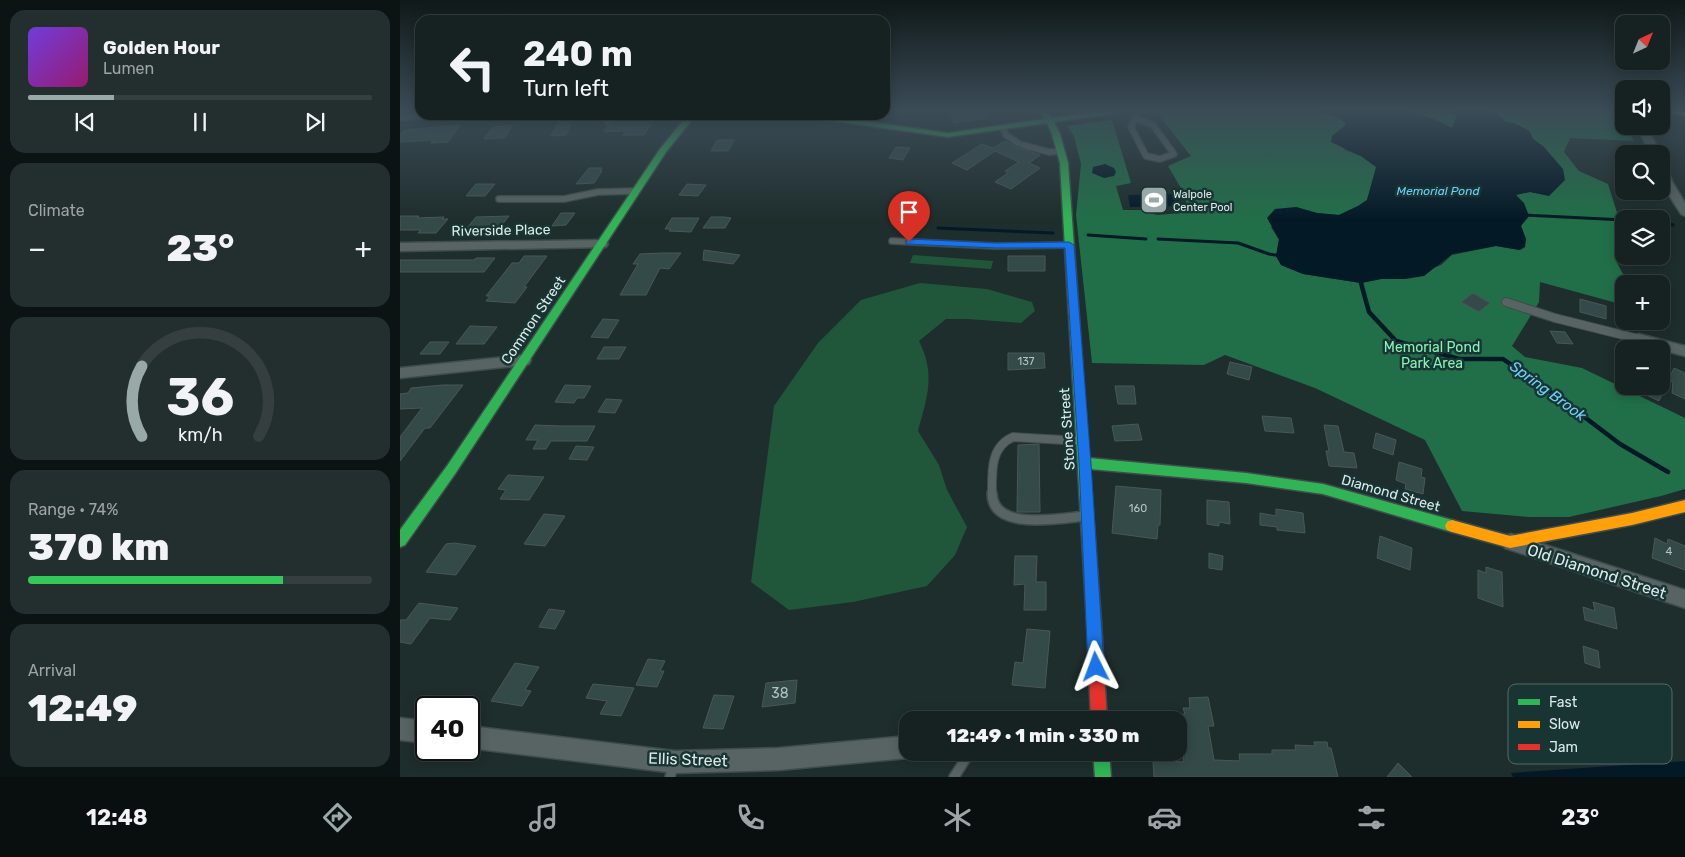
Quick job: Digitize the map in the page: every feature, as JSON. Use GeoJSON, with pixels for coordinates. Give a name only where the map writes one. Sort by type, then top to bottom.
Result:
{"type":"FeatureCollection","features":[{"type":"Feature","properties":{"kind":"street","name":"Common Street"},"geometry":{"type":"LineString","coordinates":[[400,541],[666,147]]}},
{"type":"Feature","properties":{"kind":"street","name":"Stone Street"},"geometry":{"type":"LineString","coordinates":[[1060,147],[1085,463],[1097,711]]}},
{"type":"Feature","properties":{"kind":"street"},"geometry":{"type":"LineString","coordinates":[[1670,186],[1680,198],[1685,212]]}},
{"type":"Feature","properties":{"kind":"street","name":"Riverside Place"},"geometry":{"type":"LineString","coordinates":[[400,247],[602,244]]}},
{"type":"Feature","properties":{"kind":"street"},"geometry":{"type":"LineString","coordinates":[[1638,339],[1685,351]]}},
{"type":"Feature","properties":{"kind":"street"},"geometry":{"type":"LineString","coordinates":[[400,372],[524,360]]}},
{"type":"Feature","properties":{"kind":"street","name":"Diamond Street"},"geometry":{"type":"LineString","coordinates":[[1085,463],[1213,475],[1316,488],[1369,501],[1442,524],[1510,542],[1583,530],[1685,506]]}},
{"type":"Feature","properties":{"kind":"street"},"geometry":{"type":"LineString","coordinates":[[400,517],[418,516]]}},
{"type":"Feature","properties":{"kind":"street","name":"Old Diamond Street"},"geometry":{"type":"LineString","coordinates":[[1510,542],[1685,599]]}},
{"type":"Feature","properties":{"kind":"street"},"geometry":{"type":"LineString","coordinates":[[400,729],[415,731]]}},
{"type":"Feature","properties":{"kind":"street","name":"Ellis Street"},"geometry":{"type":"LineString","coordinates":[[480,739],[672,769],[716,762],[779,759],[899,748]]}},
{"type":"Feature","properties":{"kind":"street"},"geometry":{"type":"LineString","coordinates":[[1102,761],[1103,777]]}},
{"type":"Feature","properties":{"kind":"lane"},"geometry":{"type":"LineString","coordinates":[[1032,147],[1049,152],[1062,151]]}},
{"type":"Feature","properties":{"kind":"lane"},"geometry":{"type":"LineString","coordinates":[[1141,147],[1146,156],[1160,159],[1174,154],[1169,147]]}},
{"type":"Feature","properties":{"kind":"lane"},"geometry":{"type":"LineString","coordinates":[[499,199],[564,199],[598,192],[636,191]]}},
{"type":"Feature","properties":{"kind":"lane"},"geometry":{"type":"LineString","coordinates":[[892,241],[996,246],[1069,245]]}},
{"type":"Feature","properties":{"kind":"lane"},"geometry":{"type":"LineString","coordinates":[[1506,302],[1555,318],[1638,339]]}},
{"type":"Feature","properties":{"kind":"lane"},"geometry":{"type":"LineString","coordinates":[[1083,442],[1013,437],[1005,441],[998,447],[994,456],[992,502],[1001,513],[1021,520],[1088,516]]}},
{"type":"Feature","properties":{"kind":"lane"},"geometry":{"type":"LineString","coordinates":[[954,777],[964,761]]}},
{"type":"Feature","properties":{"kind":"green space","name":"Memorial Pond Park Area"},"geometry":{"type":"Polygon","coordinates":[[[1077,147],[1120,147],[1131,183],[1116,186],[1123,210],[1141,210],[1157,215],[1181,213],[1187,205],[1182,190],[1168,166],[1191,156],[1184,147],[1342,147],[1361,156],[1377,167],[1367,200],[1339,215],[1317,213],[1296,207],[1271,227],[1279,240],[1276,256],[1281,265],[1303,274],[1361,283],[1381,279],[1405,279],[1441,265],[1452,255],[1496,246],[1519,250],[1526,239],[1521,226],[1516,194],[1530,192],[1550,195],[1544,147],[1566,147],[1564,152],[1579,171],[1608,184],[1616,210],[1615,265],[1618,265],[1623,274],[1628,275],[1615,275],[1615,303],[1540,282],[1539,302],[1512,346],[1525,357],[1582,368],[1615,384],[1615,395],[1638,395],[1685,418],[1685,489],[1569,517],[1530,517],[1462,511],[1425,440],[1315,388],[1225,355],[1204,365],[1092,363],[1076,215],[1081,164],[1077,147]]]}},
{"type":"Feature","properties":{"kind":"green space"},"geometry":{"type":"Polygon","coordinates":[[[913,255],[993,261],[991,269],[910,263],[913,255]]]}},
{"type":"Feature","properties":{"kind":"green space"},"geometry":{"type":"Polygon","coordinates":[[[920,283],[987,289],[1032,302],[1035,311],[1021,323],[946,319],[919,341],[929,375],[927,397],[918,431],[939,465],[947,490],[967,527],[955,555],[927,586],[853,602],[789,610],[751,582],[774,406],[818,343],[861,300],[920,283]]]}},
{"type":"Feature","properties":{"kind":"water","name":"Memorial Pond"},"geometry":{"type":"Polygon","coordinates":[[[1342,147],[1544,147],[1563,169],[1565,180],[1549,196],[1530,192],[1516,195],[1524,203],[1529,216],[1521,226],[1526,239],[1525,247],[1520,250],[1496,246],[1452,254],[1424,276],[1405,279],[1381,279],[1361,283],[1303,274],[1281,265],[1276,256],[1279,239],[1267,218],[1275,209],[1296,207],[1317,213],[1339,215],[1358,206],[1367,200],[1376,167],[1361,156],[1342,147]]]}},
{"type":"Feature","properties":{"kind":"water"},"geometry":{"type":"Polygon","coordinates":[[[1105,164],[1114,168],[1116,172],[1114,176],[1104,178],[1092,173],[1093,167],[1105,164]]]}},
{"type":"Feature","properties":{"kind":"water","name":"Walpole Center Pool"},"geometry":{"type":"Polygon","coordinates":[[[1177,194],[1180,206],[1130,207],[1128,195],[1177,194]]]}},
{"type":"Feature","properties":{"kind":"water"},"geometry":{"type":"Polygon","coordinates":[[[1685,761],[1685,777],[1513,777],[1511,773],[1642,764],[1672,764],[1672,762],[1685,761]]]}},
{"type":"Feature","properties":{"kind":"building"},"geometry":{"type":"Polygon","coordinates":[[[713,147],[730,147],[728,151],[711,151],[713,147]]]}},
{"type":"Feature","properties":{"kind":"building"},"geometry":{"type":"Polygon","coordinates":[[[896,147],[910,148],[903,160],[889,158],[896,147]]]}},
{"type":"Feature","properties":{"kind":"building"},"geometry":{"type":"Polygon","coordinates":[[[977,147],[1017,147],[1040,155],[1029,163],[1040,168],[1011,189],[995,182],[1008,173],[1005,171],[1019,162],[995,151],[967,170],[952,163],[977,147]]]}},
{"type":"Feature","properties":{"kind":"building"},"geometry":{"type":"Polygon","coordinates":[[[589,168],[602,168],[600,171],[602,171],[594,183],[576,184],[589,168]]]}},
{"type":"Feature","properties":{"kind":"building"},"geometry":{"type":"Polygon","coordinates":[[[476,184],[495,184],[485,196],[466,196],[476,184]]]}},
{"type":"Feature","properties":{"kind":"building"},"geometry":{"type":"Polygon","coordinates":[[[687,184],[706,185],[698,196],[679,195],[687,184]]]}},
{"type":"Feature","properties":{"kind":"building"},"geometry":{"type":"Polygon","coordinates":[[[561,213],[575,213],[566,225],[552,226],[561,213]]]}},
{"type":"Feature","properties":{"kind":"building"},"geometry":{"type":"Polygon","coordinates":[[[400,216],[419,216],[417,218],[444,217],[442,219],[448,219],[436,233],[418,233],[421,230],[400,230],[400,216]]]}},
{"type":"Feature","properties":{"kind":"building"},"geometry":{"type":"Polygon","coordinates":[[[509,216],[497,231],[468,231],[471,228],[467,228],[476,217],[509,216]]]}},
{"type":"Feature","properties":{"kind":"building"},"geometry":{"type":"Polygon","coordinates":[[[711,217],[731,218],[725,228],[703,228],[711,217]]]}},
{"type":"Feature","properties":{"kind":"building"},"geometry":{"type":"Polygon","coordinates":[[[672,218],[699,218],[691,232],[669,231],[671,229],[665,229],[672,218]]]}},
{"type":"Feature","properties":{"kind":"building"},"geometry":{"type":"Polygon","coordinates":[[[704,250],[740,255],[733,264],[703,260],[704,250]]]}},
{"type":"Feature","properties":{"kind":"building"},"geometry":{"type":"Polygon","coordinates":[[[681,253],[669,269],[660,268],[646,295],[620,295],[638,264],[633,264],[640,254],[681,253]]]}},
{"type":"Feature","properties":{"kind":"building"},"geometry":{"type":"Polygon","coordinates":[[[524,256],[547,256],[524,287],[527,287],[515,303],[486,301],[490,296],[486,296],[512,263],[519,263],[524,256]]]}},
{"type":"Feature","properties":{"kind":"building"},"geometry":{"type":"Polygon","coordinates":[[[1008,256],[1045,256],[1045,271],[1008,271],[1008,256]]]}},
{"type":"Feature","properties":{"kind":"building"},"geometry":{"type":"Polygon","coordinates":[[[476,258],[495,258],[484,272],[400,272],[400,260],[474,260],[476,258]]]}},
{"type":"Feature","properties":{"kind":"building"},"geometry":{"type":"Polygon","coordinates":[[[1473,293],[1490,303],[1479,312],[1461,302],[1473,293]]]}},
{"type":"Feature","properties":{"kind":"building"},"geometry":{"type":"Polygon","coordinates":[[[1580,299],[1606,306],[1606,319],[1580,312],[1580,299]]]}},
{"type":"Feature","properties":{"kind":"building"},"geometry":{"type":"Polygon","coordinates":[[[603,319],[619,320],[608,338],[591,337],[603,319]]]}},
{"type":"Feature","properties":{"kind":"building"},"geometry":{"type":"Polygon","coordinates":[[[470,326],[497,327],[484,344],[456,344],[470,326]]]}},
{"type":"Feature","properties":{"kind":"building"},"geometry":{"type":"Polygon","coordinates":[[[1550,331],[1565,332],[1573,344],[1557,343],[1550,331]]]}},
{"type":"Feature","properties":{"kind":"building"},"geometry":{"type":"Polygon","coordinates":[[[430,342],[449,342],[440,354],[420,354],[430,342]]]}},
{"type":"Feature","properties":{"kind":"building"},"geometry":{"type":"Polygon","coordinates":[[[604,347],[626,347],[619,359],[597,359],[604,347]]]}},
{"type":"Feature","properties":{"kind":"building"},"geometry":{"type":"Polygon","coordinates":[[[1008,353],[1044,353],[1045,368],[1008,370],[1008,353]]]}},
{"type":"Feature","properties":{"kind":"building"},"geometry":{"type":"Polygon","coordinates":[[[1230,362],[1252,367],[1249,380],[1227,374],[1230,362]]]}},
{"type":"Feature","properties":{"kind":"building"},"geometry":{"type":"Polygon","coordinates":[[[1674,368],[1685,373],[1685,399],[1672,393],[1673,382],[1670,381],[1674,368]]]}},
{"type":"Feature","properties":{"kind":"building"},"geometry":{"type":"Polygon","coordinates":[[[463,385],[430,428],[425,428],[400,461],[400,437],[422,408],[400,409],[400,394],[408,393],[411,388],[463,385]]]}},
{"type":"Feature","properties":{"kind":"building"},"geometry":{"type":"Polygon","coordinates":[[[565,385],[591,386],[584,398],[577,398],[574,403],[555,402],[565,385]]]}},
{"type":"Feature","properties":{"kind":"building"},"geometry":{"type":"Polygon","coordinates":[[[1115,386],[1134,386],[1136,404],[1118,404],[1115,386]]]}},
{"type":"Feature","properties":{"kind":"building"},"geometry":{"type":"Polygon","coordinates":[[[1647,395],[1662,395],[1659,401],[1647,395]]]}},
{"type":"Feature","properties":{"kind":"building"},"geometry":{"type":"Polygon","coordinates":[[[606,399],[622,400],[615,413],[598,412],[606,399]]]}},
{"type":"Feature","properties":{"kind":"building"},"geometry":{"type":"Polygon","coordinates":[[[1262,416],[1291,418],[1294,433],[1265,431],[1262,416]]]}},
{"type":"Feature","properties":{"kind":"building"},"geometry":{"type":"Polygon","coordinates":[[[1138,424],[1142,440],[1115,441],[1112,426],[1138,424]]]}},
{"type":"Feature","properties":{"kind":"building"},"geometry":{"type":"Polygon","coordinates":[[[535,425],[595,426],[587,441],[551,441],[546,449],[533,449],[538,440],[526,440],[535,425]]]}},
{"type":"Feature","properties":{"kind":"building"},"geometry":{"type":"Polygon","coordinates":[[[1324,425],[1338,426],[1344,452],[1354,453],[1357,468],[1329,466],[1326,451],[1329,451],[1324,425]]]}},
{"type":"Feature","properties":{"kind":"building"},"geometry":{"type":"Polygon","coordinates":[[[1376,433],[1396,440],[1393,455],[1373,448],[1376,433]]]}},
{"type":"Feature","properties":{"kind":"building"},"geometry":{"type":"Polygon","coordinates":[[[1039,444],[1040,512],[1017,512],[1018,445],[1039,444]]]}},
{"type":"Feature","properties":{"kind":"building"},"geometry":{"type":"Polygon","coordinates":[[[576,446],[594,447],[587,460],[569,459],[576,446]]]}},
{"type":"Feature","properties":{"kind":"building"},"geometry":{"type":"Polygon","coordinates":[[[1399,462],[1422,469],[1421,477],[1425,478],[1423,494],[1405,489],[1406,484],[1396,480],[1399,462]]]}},
{"type":"Feature","properties":{"kind":"building"},"geometry":{"type":"Polygon","coordinates":[[[508,475],[544,477],[529,500],[500,499],[506,490],[498,489],[508,475]]]}},
{"type":"Feature","properties":{"kind":"building"},"geometry":{"type":"Polygon","coordinates":[[[1116,486],[1161,490],[1160,525],[1158,525],[1157,539],[1112,533],[1116,486]]]}},
{"type":"Feature","properties":{"kind":"building"},"geometry":{"type":"Polygon","coordinates":[[[1207,500],[1229,502],[1230,524],[1219,522],[1219,526],[1207,524],[1207,500]]]}},
{"type":"Feature","properties":{"kind":"building"},"geometry":{"type":"Polygon","coordinates":[[[1276,509],[1303,513],[1305,533],[1277,530],[1277,527],[1260,525],[1260,513],[1276,516],[1276,509]]]}},
{"type":"Feature","properties":{"kind":"building"},"geometry":{"type":"Polygon","coordinates":[[[544,514],[565,516],[545,546],[524,544],[544,514]]]}},
{"type":"Feature","properties":{"kind":"building"},"geometry":{"type":"Polygon","coordinates":[[[1380,536],[1412,548],[1410,570],[1377,558],[1380,536]]]}},
{"type":"Feature","properties":{"kind":"building"},"geometry":{"type":"Polygon","coordinates":[[[1655,538],[1667,544],[1668,539],[1685,546],[1685,570],[1652,558],[1655,538]]]}},
{"type":"Feature","properties":{"kind":"building"},"geometry":{"type":"Polygon","coordinates":[[[454,543],[476,546],[456,575],[426,572],[446,544],[454,543]]]}},
{"type":"Feature","properties":{"kind":"building"},"geometry":{"type":"Polygon","coordinates":[[[1209,553],[1223,556],[1222,570],[1209,568],[1209,553]]]}},
{"type":"Feature","properties":{"kind":"building"},"geometry":{"type":"Polygon","coordinates":[[[1015,556],[1037,556],[1036,582],[1046,582],[1046,610],[1024,610],[1025,584],[1014,585],[1015,556]]]}},
{"type":"Feature","properties":{"kind":"building"},"geometry":{"type":"Polygon","coordinates":[[[1486,567],[1502,572],[1503,607],[1478,598],[1478,570],[1486,573],[1486,567]]]}},
{"type":"Feature","properties":{"kind":"building"},"geometry":{"type":"Polygon","coordinates":[[[1593,602],[1614,608],[1617,629],[1585,620],[1583,607],[1595,611],[1593,602]]]}},
{"type":"Feature","properties":{"kind":"building"},"geometry":{"type":"Polygon","coordinates":[[[419,603],[458,608],[450,620],[430,618],[411,644],[400,642],[400,620],[406,620],[419,603]]]}},
{"type":"Feature","properties":{"kind":"building"},"geometry":{"type":"Polygon","coordinates":[[[549,609],[565,611],[555,629],[539,627],[549,609]]]}},
{"type":"Feature","properties":{"kind":"building"},"geometry":{"type":"Polygon","coordinates":[[[1027,629],[1050,631],[1045,688],[1012,685],[1015,662],[1023,663],[1027,629]]]}},
{"type":"Feature","properties":{"kind":"building"},"geometry":{"type":"Polygon","coordinates":[[[1583,646],[1598,651],[1600,668],[1585,663],[1583,646]]]}},
{"type":"Feature","properties":{"kind":"building"},"geometry":{"type":"Polygon","coordinates":[[[648,659],[665,661],[660,671],[664,671],[657,687],[636,685],[648,659]]]}},
{"type":"Feature","properties":{"kind":"building"},"geometry":{"type":"Polygon","coordinates":[[[515,663],[539,667],[525,690],[531,691],[522,706],[491,701],[515,663]]]}},
{"type":"Feature","properties":{"kind":"building"},"geometry":{"type":"Polygon","coordinates":[[[797,680],[795,703],[762,707],[766,683],[797,680]]]}},
{"type":"Feature","properties":{"kind":"building"},"geometry":{"type":"Polygon","coordinates":[[[593,684],[634,688],[621,716],[600,714],[607,701],[586,698],[593,684]]]}},
{"type":"Feature","properties":{"kind":"building"},"geometry":{"type":"Polygon","coordinates":[[[714,695],[734,696],[723,729],[703,728],[714,695]]]}},
{"type":"Feature","properties":{"kind":"building"},"geometry":{"type":"Polygon","coordinates":[[[1208,697],[1214,726],[1208,726],[1214,760],[1240,761],[1239,754],[1272,754],[1272,750],[1296,750],[1295,745],[1315,746],[1314,742],[1327,742],[1328,748],[1331,748],[1338,777],[1154,777],[1153,761],[1187,761],[1187,711],[1184,711],[1183,708],[1190,708],[1189,698],[1208,697]]]}},
{"type":"Feature","properties":{"kind":"building"},"geometry":{"type":"Polygon","coordinates":[[[1398,763],[1412,777],[1387,777],[1398,763]]]}},
{"type":"Feature","properties":{"kind":"waterway"},"geometry":{"type":"LineString","coordinates":[[1523,215],[1615,220]]}},
{"type":"Feature","properties":{"kind":"waterway"},"geometry":{"type":"LineString","coordinates":[[938,228],[1053,233]]}},
{"type":"Feature","properties":{"kind":"waterway"},"geometry":{"type":"LineString","coordinates":[[1088,235],[1146,239]]}},
{"type":"Feature","properties":{"kind":"waterway"},"geometry":{"type":"LineString","coordinates":[[1158,239],[1238,243],[1269,254],[1282,256]]}},
{"type":"Feature","properties":{"kind":"waterway","name":"Spring Brook"},"geometry":{"type":"LineString","coordinates":[[1363,279],[1361,283],[1369,312],[1396,341],[1459,359],[1503,359],[1562,400],[1620,444],[1668,472]]}},
{"type":"Feature","properties":{"kind":"traffic: fast"},"geometry":{"type":"LineString","coordinates":[[400,541],[451,470],[666,147]]}},
{"type":"Feature","properties":{"kind":"traffic: fast"},"geometry":{"type":"LineString","coordinates":[[1060,147],[1064,163],[1094,623]]}},
{"type":"Feature","properties":{"kind":"traffic: fast"},"geometry":{"type":"LineString","coordinates":[[1085,463],[1246,478],[1323,489],[1452,526]]}},
{"type":"Feature","properties":{"kind":"traffic: fast"},"geometry":{"type":"LineString","coordinates":[[1102,761],[1103,777]]}},
{"type":"Feature","properties":{"kind":"traffic: slow"},"geometry":{"type":"LineString","coordinates":[[1452,526],[1510,542],[1632,519],[1685,506]]}},
{"type":"Feature","properties":{"kind":"traffic: jam"},"geometry":{"type":"LineString","coordinates":[[1094,623],[1099,711]]}},
{"type":"Feature","properties":{"kind":"place","name":"Walpole Center Pool"},"geometry":{"type":"Point","coordinates":[1154,200]}},
{"type":"Feature","properties":{"kind":"route"},"geometry":{"type":"LineString","coordinates":[[909,242],[996,246],[1069,245],[1073,322],[1085,463],[1096,667]]}}]}
